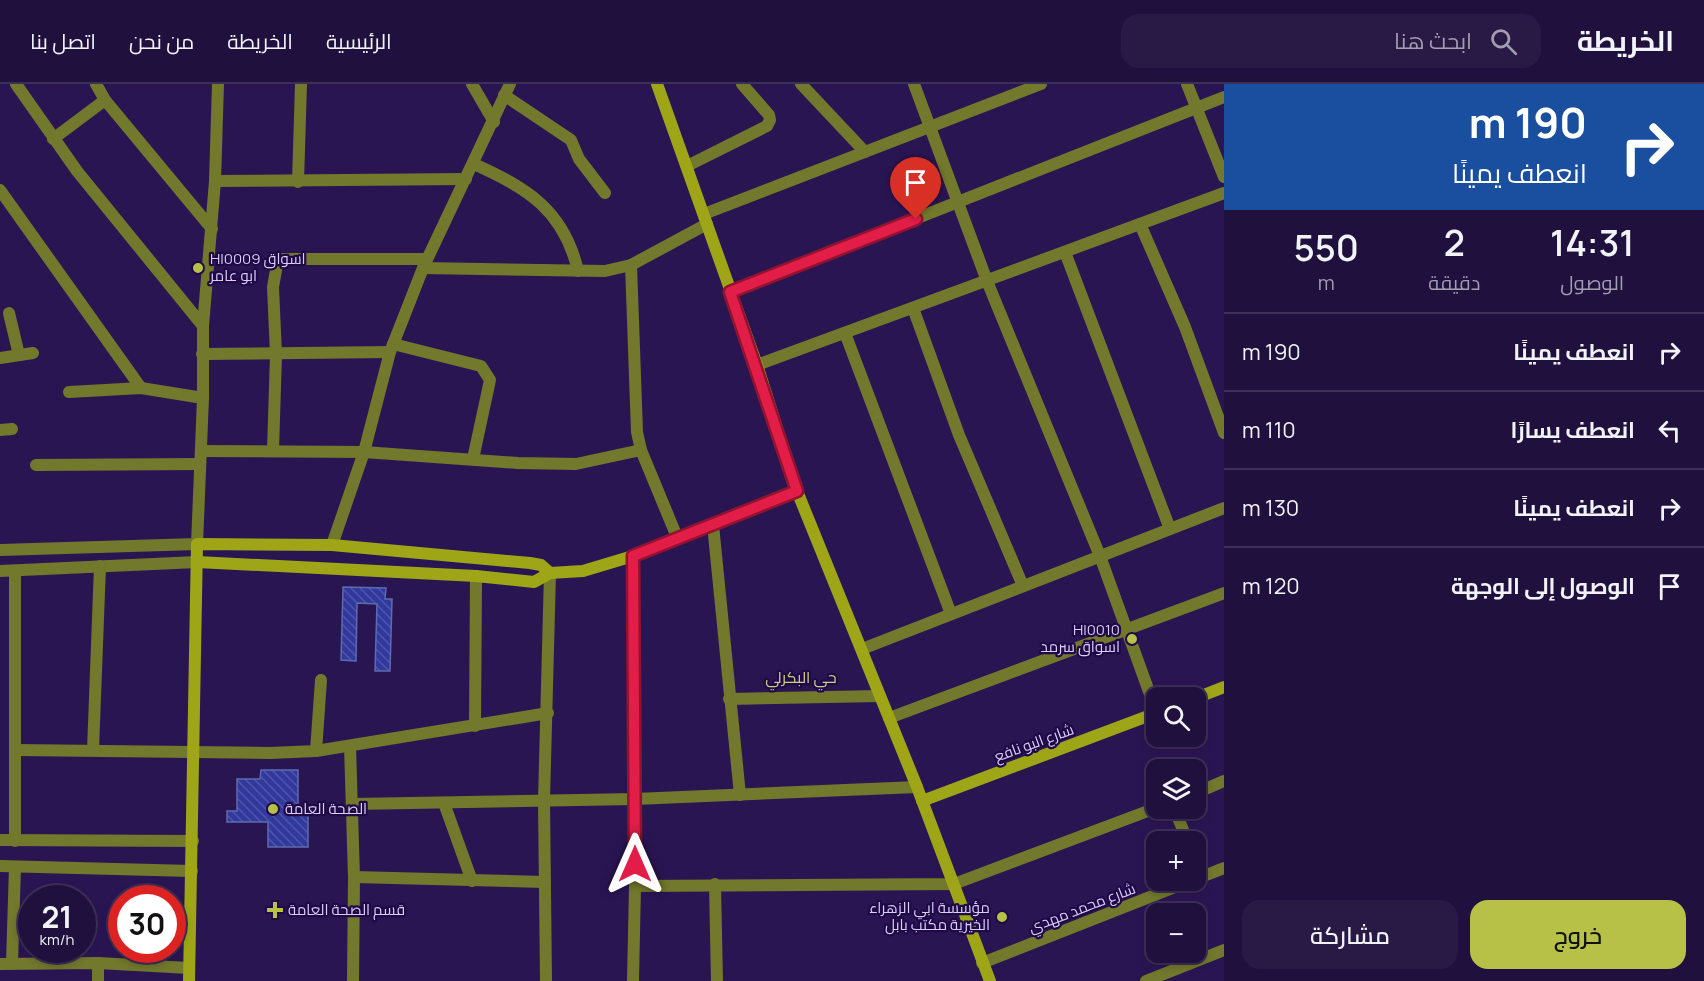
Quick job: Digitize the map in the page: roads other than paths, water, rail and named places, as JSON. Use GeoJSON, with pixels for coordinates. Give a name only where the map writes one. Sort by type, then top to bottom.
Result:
{"type":"FeatureCollection","features":[{"type":"Feature","properties":{"kind":"street"},"geometry":{"type":"LineString","coordinates":[[16,84],[53,139],[135,245],[202,326]]}},
{"type":"Feature","properties":{"kind":"street"},"geometry":{"type":"LineString","coordinates":[[96,84],[105,100],[212,229]]}},
{"type":"Feature","properties":{"kind":"street"},"geometry":{"type":"LineString","coordinates":[[15,867],[6,963],[98,963],[189,975],[195,750],[197,544],[203,398],[202,326],[212,229],[218,84]]}},
{"type":"Feature","properties":{"kind":"street"},"geometry":{"type":"LineString","coordinates":[[298,182],[301,84]]}},
{"type":"Feature","properties":{"kind":"street"},"geometry":{"type":"LineString","coordinates":[[472,84],[494,122]]}},
{"type":"Feature","properties":{"kind":"street"},"geometry":{"type":"LineString","coordinates":[[332,544],[364,452],[392,348],[425,264],[510,84]]}},
{"type":"Feature","properties":{"kind":"street"},"geometry":{"type":"LineString","coordinates":[[657,84],[757,365],[797,491],[917,787],[988,980]]}},
{"type":"Feature","properties":{"kind":"street"},"geometry":{"type":"LineString","coordinates":[[687,166],[767,126],[770,120],[769,115],[742,84]]}},
{"type":"Feature","properties":{"kind":"street"},"geometry":{"type":"LineString","coordinates":[[801,84],[865,152]]}},
{"type":"Feature","properties":{"kind":"street"},"geometry":{"type":"LineString","coordinates":[[914,84],[987,280],[1100,556],[1147,687]]}},
{"type":"Feature","properties":{"kind":"street"},"geometry":{"type":"LineString","coordinates":[[273,450],[276,355],[273,287],[278,259],[605,271],[631,265],[705,219],[865,152],[1041,84]]}},
{"type":"Feature","properties":{"kind":"street"},"geometry":{"type":"LineString","coordinates":[[1187,84],[1224,177]]}},
{"type":"Feature","properties":{"kind":"street"},"geometry":{"type":"LineString","coordinates":[[504,96],[571,140],[579,159],[605,193]]}},
{"type":"Feature","properties":{"kind":"street"},"geometry":{"type":"LineString","coordinates":[[730,292],[1224,97]]}},
{"type":"Feature","properties":{"kind":"street"},"geometry":{"type":"LineString","coordinates":[[53,139],[105,100]]}},
{"type":"Feature","properties":{"kind":"street"},"geometry":{"type":"LineString","coordinates":[[474,164],[501,176],[541,201],[565,233],[578,271]]}},
{"type":"Feature","properties":{"kind":"street"},"geometry":{"type":"LineString","coordinates":[[215,181],[466,179]]}},
{"type":"Feature","properties":{"kind":"street"},"geometry":{"type":"LineString","coordinates":[[0,190],[141,388]]}},
{"type":"Feature","properties":{"kind":"street"},"geometry":{"type":"LineString","coordinates":[[757,365],[1224,193]]}},
{"type":"Feature","properties":{"kind":"street"},"geometry":{"type":"LineString","coordinates":[[1140,224],[1185,327],[1224,433]]}},
{"type":"Feature","properties":{"kind":"street"},"geometry":{"type":"LineString","coordinates":[[1065,252],[1170,529]]}},
{"type":"Feature","properties":{"kind":"street"},"geometry":{"type":"LineString","coordinates":[[631,265],[637,432],[641,450],[678,537]]}},
{"type":"Feature","properties":{"kind":"street"},"geometry":{"type":"LineString","coordinates":[[913,308],[959,435],[1023,586]]}},
{"type":"Feature","properties":{"kind":"street"},"geometry":{"type":"LineString","coordinates":[[9,313],[19,355]]}},
{"type":"Feature","properties":{"kind":"street"},"geometry":{"type":"LineString","coordinates":[[844,333],[951,614]]}},
{"type":"Feature","properties":{"kind":"street"},"geometry":{"type":"LineString","coordinates":[[202,354],[276,355],[392,348],[481,366],[487,371],[490,380],[473,459]]}},
{"type":"Feature","properties":{"kind":"street"},"geometry":{"type":"LineString","coordinates":[[0,358],[33,353]]}},
{"type":"Feature","properties":{"kind":"street"},"geometry":{"type":"LineString","coordinates":[[69,392],[141,388],[203,398]]}},
{"type":"Feature","properties":{"kind":"street"},"geometry":{"type":"LineString","coordinates":[[36,465],[200,457],[273,450],[364,452],[576,464],[641,450]]}},
{"type":"Feature","properties":{"kind":"street"},"geometry":{"type":"LineString","coordinates":[[0,571],[197,562],[476,576],[534,582],[550,573],[583,571],[633,556],[797,491]]}},
{"type":"Feature","properties":{"kind":"street"},"geometry":{"type":"LineString","coordinates":[[862,649],[1224,508]]}},
{"type":"Feature","properties":{"kind":"street"},"geometry":{"type":"LineString","coordinates":[[713,525],[740,795]]}},
{"type":"Feature","properties":{"kind":"street"},"geometry":{"type":"LineString","coordinates":[[0,550],[197,544],[332,544],[530,563],[541,566],[550,573]]}},
{"type":"Feature","properties":{"kind":"street"},"geometry":{"type":"LineString","coordinates":[[633,556],[635,799],[633,981]]}},
{"type":"Feature","properties":{"kind":"street"},"geometry":{"type":"LineString","coordinates":[[93,750],[100,566]]}},
{"type":"Feature","properties":{"kind":"street"},"geometry":{"type":"LineString","coordinates":[[15,571],[15,841]]}},
{"type":"Feature","properties":{"kind":"street"},"geometry":{"type":"LineString","coordinates":[[546,981],[544,800],[550,573]]}},
{"type":"Feature","properties":{"kind":"street"},"geometry":{"type":"LineString","coordinates":[[475,726],[476,576]]}},
{"type":"Feature","properties":{"kind":"street"},"geometry":{"type":"LineString","coordinates":[[889,718],[1224,593]]}},
{"type":"Feature","properties":{"kind":"street"},"geometry":{"type":"LineString","coordinates":[[316,750],[321,680]]}},
{"type":"Feature","properties":{"kind":"street"},"geometry":{"type":"LineString","coordinates":[[1206,694],[1224,687]]}},
{"type":"Feature","properties":{"kind":"street"},"geometry":{"type":"LineString","coordinates":[[729,699],[880,696]]}},
{"type":"Feature","properties":{"kind":"street"},"geometry":{"type":"LineString","coordinates":[[16,750],[195,750],[270,753],[316,750],[548,713]]}},
{"type":"Feature","properties":{"kind":"street","name":"شارع البو نافع"},"geometry":{"type":"LineString","coordinates":[[922,801],[1146,716]]}},
{"type":"Feature","properties":{"kind":"street"},"geometry":{"type":"LineString","coordinates":[[350,746],[354,877],[353,981]]}},
{"type":"Feature","properties":{"kind":"street"},"geometry":{"type":"LineString","coordinates":[[1206,789],[1224,781]]}},
{"type":"Feature","properties":{"kind":"street"},"geometry":{"type":"LineString","coordinates":[[353,804],[635,799],[917,787]]}},
{"type":"Feature","properties":{"kind":"street"},"geometry":{"type":"LineString","coordinates":[[444,802],[472,881]]}},
{"type":"Feature","properties":{"kind":"street"},"geometry":{"type":"LineString","coordinates":[[635,886],[954,884],[1146,812]]}},
{"type":"Feature","properties":{"kind":"street"},"geometry":{"type":"LineString","coordinates":[[0,840],[193,841]]}},
{"type":"Feature","properties":{"kind":"street"},"geometry":{"type":"LineString","coordinates":[[0,866],[192,871]]}},
{"type":"Feature","properties":{"kind":"street","name":"شارع محمد مهدي"},"geometry":{"type":"LineString","coordinates":[[1206,875],[1224,868]]}},
{"type":"Feature","properties":{"kind":"street"},"geometry":{"type":"LineString","coordinates":[[354,877],[545,882]]}},
{"type":"Feature","properties":{"kind":"street"},"geometry":{"type":"LineString","coordinates":[[715,884],[717,981]]}},
{"type":"Feature","properties":{"kind":"street","name":"شارع محمد مهدي"},"geometry":{"type":"LineString","coordinates":[[982,963],[1166,891]]}},
{"type":"Feature","properties":{"kind":"street"},"geometry":{"type":"LineString","coordinates":[[1146,981],[1224,951]]}},
{"type":"Feature","properties":{"kind":"street"},"geometry":{"type":"LineString","coordinates":[[98,963],[98,981]]}},
{"type":"Feature","properties":{"kind":"place","name":"Hl0009 اسواق ابو عامر"},"geometry":{"type":"Point","coordinates":[198,268]}},
{"type":"Feature","properties":{"kind":"place","name":"Hl0010 اسواق سرمد"},"geometry":{"type":"Point","coordinates":[1132,639]}},
{"type":"Feature","properties":{"kind":"place","name":"الصحة العامة"},"geometry":{"type":"Point","coordinates":[273,809]}},
{"type":"Feature","properties":{"kind":"place","name":"قسم الصحة العامة"},"geometry":{"type":"Point","coordinates":[275,910]}},
{"type":"Feature","properties":{"kind":"place","name":"مؤسسة ابي الزهراء الخيرية مكتب بابل"},"geometry":{"type":"Point","coordinates":[1002,917]}},
{"type":"Feature","properties":{"kind":"district","name":"حي البكرلي"},"geometry":{"type":"Point","coordinates":[801,677]}}]}
